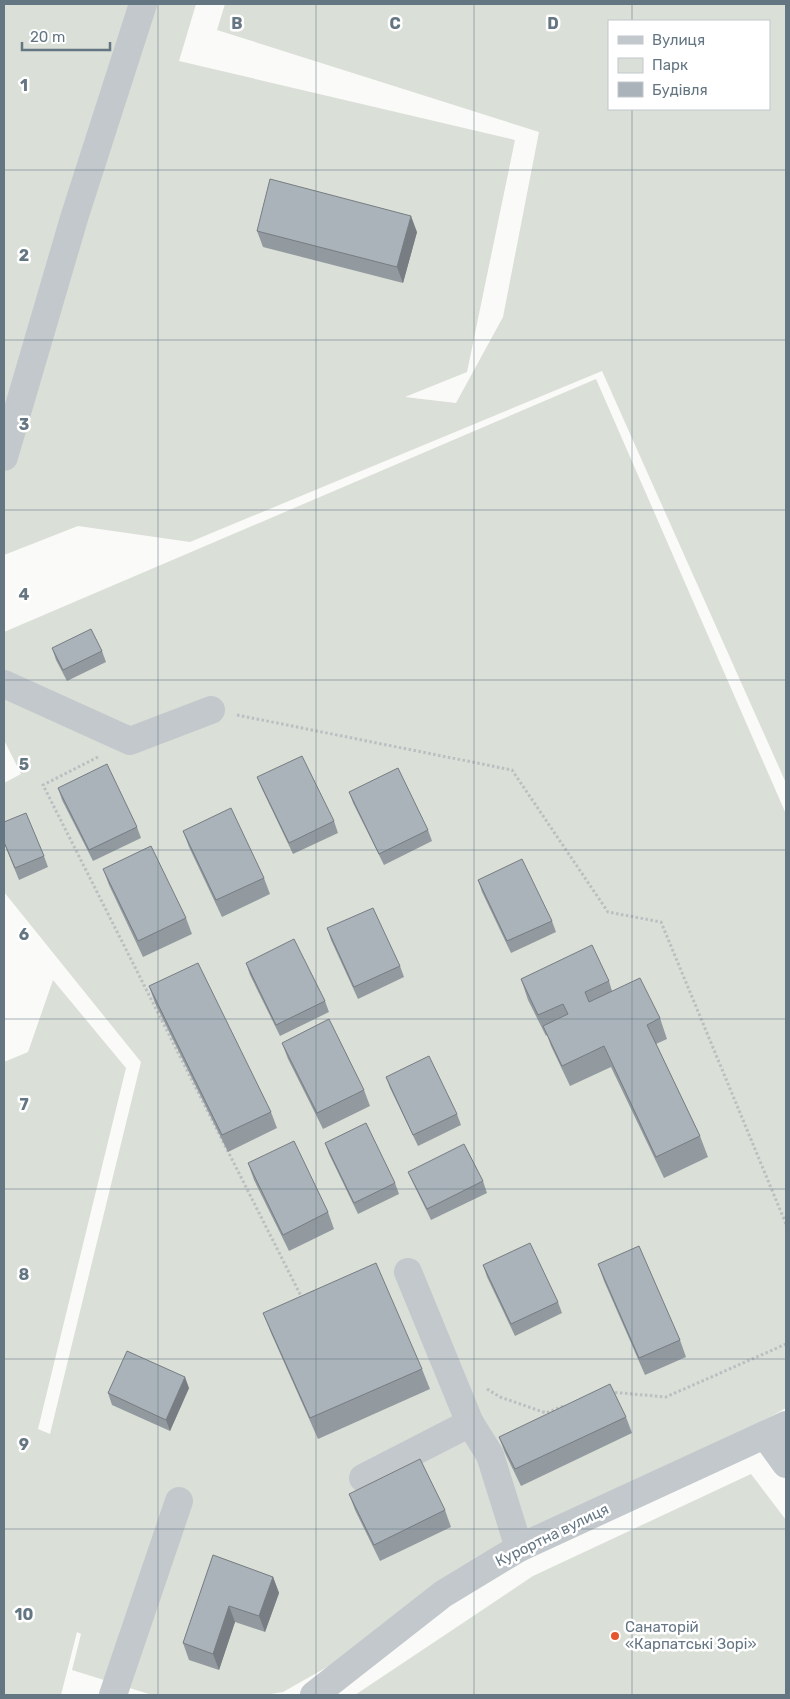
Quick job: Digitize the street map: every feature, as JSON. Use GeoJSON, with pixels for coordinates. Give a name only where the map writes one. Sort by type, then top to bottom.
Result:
{"type":"FeatureCollection","features":[{"type":"Feature","properties":{"kind":"street"},"geometry":{"type":"LineString","coordinates":[[4,457],[75,215],[143,4]]}},
{"type":"Feature","properties":{"kind":"street"},"geometry":{"type":"LineString","coordinates":[[4,684],[130,741],[211,710]]}},
{"type":"Feature","properties":{"kind":"street"},"geometry":{"type":"LineString","coordinates":[[408,1272],[470,1423],[490,1456],[519,1548]]}},
{"type":"Feature","properties":{"kind":"street"},"geometry":{"type":"LineString","coordinates":[[363,1478],[470,1423]]}},
{"type":"Feature","properties":{"kind":"street"},"geometry":{"type":"LineString","coordinates":[[775,1430],[786,1464]]}},
{"type":"Feature","properties":{"kind":"street","name":"Курортна вулиця"},"geometry":{"type":"LineString","coordinates":[[314,1695],[443,1594],[519,1548],[775,1430]]}},
{"type":"Feature","properties":{"kind":"street"},"geometry":{"type":"LineString","coordinates":[[113,1695],[179,1501]]}},
{"type":"Feature","properties":{"kind":"path"},"geometry":{"type":"LineString","coordinates":[[211,710],[512,770],[608,912],[661,922],[786,1224]]}},
{"type":"Feature","properties":{"kind":"path"},"geometry":{"type":"LineString","coordinates":[[130,741],[43,784],[305,1304]]}},
{"type":"Feature","properties":{"kind":"path"},"geometry":{"type":"LineString","coordinates":[[602,1391],[666,1397],[786,1344]]}},
{"type":"Feature","properties":{"kind":"path"},"geometry":{"type":"LineString","coordinates":[[484,1387],[500,1397],[546,1414],[565,1406]]}},
{"type":"Feature","properties":{"kind":"green space"},"geometry":{"type":"Polygon","coordinates":[[[4,4],[196,4],[179,61],[515,140],[467,372],[405,397],[456,403],[503,317],[539,132],[217,30],[225,4],[786,4],[786,783],[602,371],[190,542],[78,526],[4,555],[4,4]]]}},
{"type":"Feature","properties":{"kind":"green space"},"geometry":{"type":"Polygon","coordinates":[[[596,379],[786,814],[786,1408],[283,1692],[264,1695],[152,1695],[72,1670],[81,1634],[77,1632],[61,1695],[4,1695],[4,1062],[28,1052],[53,980],[126,1068],[38,1429],[50,1434],[141,1062],[4,892],[4,783],[21,774],[4,740],[4,632],[596,379]]]}},
{"type":"Feature","properties":{"kind":"green space","name":"Санаторій «Карпатські Зорі»"},"geometry":{"type":"Polygon","coordinates":[[[751,1474],[786,1520],[786,1695],[355,1695],[533,1576],[751,1474]]]}},
{"type":"Feature","properties":{"kind":"building"},"geometry":{"type":"Polygon","coordinates":[[[270,179],[411,216],[397,267],[257,231],[270,179]]]}},
{"type":"Feature","properties":{"kind":"building"},"geometry":{"type":"Polygon","coordinates":[[[91,629],[102,651],[63,670],[52,648],[91,629]]]}},
{"type":"Feature","properties":{"kind":"building"},"geometry":{"type":"Polygon","coordinates":[[[302,756],[334,821],[289,843],[257,777],[302,756]]]}},
{"type":"Feature","properties":{"kind":"building"},"geometry":{"type":"Polygon","coordinates":[[[107,764],[137,827],[89,850],[58,788],[107,764]]]}},
{"type":"Feature","properties":{"kind":"building"},"geometry":{"type":"Polygon","coordinates":[[[398,768],[428,830],[379,854],[349,792],[398,768]]]}},
{"type":"Feature","properties":{"kind":"building"},"geometry":{"type":"Polygon","coordinates":[[[231,808],[264,878],[216,900],[183,831],[231,808]]]}},
{"type":"Feature","properties":{"kind":"building"},"geometry":{"type":"Polygon","coordinates":[[[26,813],[44,856],[15,868],[4,842],[4,822],[26,813]]]}},
{"type":"Feature","properties":{"kind":"building"},"geometry":{"type":"Polygon","coordinates":[[[151,846],[186,918],[138,941],[103,869],[151,846]]]}},
{"type":"Feature","properties":{"kind":"building"},"geometry":{"type":"Polygon","coordinates":[[[522,859],[552,921],[507,941],[478,880],[522,859]]]}},
{"type":"Feature","properties":{"kind":"building"},"geometry":{"type":"Polygon","coordinates":[[[373,908],[400,966],[354,987],[327,928],[373,908]]]}},
{"type":"Feature","properties":{"kind":"building"},"geometry":{"type":"Polygon","coordinates":[[[294,939],[325,1001],[276,1025],[246,963],[294,939]]]}},
{"type":"Feature","properties":{"kind":"building"},"geometry":{"type":"Polygon","coordinates":[[[592,945],[609,981],[585,992],[589,1002],[640,978],[660,1018],[647,1025],[700,1136],[656,1157],[604,1046],[562,1066],[543,1026],[568,1014],[563,1004],[538,1015],[521,979],[592,945]]]}},
{"type":"Feature","properties":{"kind":"building"},"geometry":{"type":"Polygon","coordinates":[[[198,963],[271,1112],[222,1135],[149,986],[198,963]]]}},
{"type":"Feature","properties":{"kind":"building"},"geometry":{"type":"Polygon","coordinates":[[[329,1019],[364,1090],[317,1113],[282,1043],[329,1019]]]}},
{"type":"Feature","properties":{"kind":"building"},"geometry":{"type":"Polygon","coordinates":[[[429,1056],[457,1114],[413,1135],[386,1077],[429,1056]]]}},
{"type":"Feature","properties":{"kind":"building"},"geometry":{"type":"Polygon","coordinates":[[[366,1123],[395,1183],[354,1203],[325,1143],[366,1123]]]}},
{"type":"Feature","properties":{"kind":"building"},"geometry":{"type":"Polygon","coordinates":[[[294,1141],[328,1212],[283,1235],[248,1163],[294,1141]]]}},
{"type":"Feature","properties":{"kind":"building"},"geometry":{"type":"Polygon","coordinates":[[[464,1144],[483,1181],[427,1209],[408,1172],[464,1144]]]}},
{"type":"Feature","properties":{"kind":"building"},"geometry":{"type":"Polygon","coordinates":[[[530,1243],[558,1302],[511,1324],[483,1265],[530,1243]]]}},
{"type":"Feature","properties":{"kind":"building"},"geometry":{"type":"Polygon","coordinates":[[[639,1246],[680,1340],[639,1358],[598,1264],[639,1246]]]}},
{"type":"Feature","properties":{"kind":"building"},"geometry":{"type":"Polygon","coordinates":[[[376,1263],[422,1369],[310,1418],[263,1313],[376,1263]]]}},
{"type":"Feature","properties":{"kind":"building"},"geometry":{"type":"Polygon","coordinates":[[[127,1351],[185,1377],[166,1420],[108,1393],[127,1351]]]}},
{"type":"Feature","properties":{"kind":"building"},"geometry":{"type":"Polygon","coordinates":[[[610,1384],[626,1417],[515,1469],[499,1437],[610,1384]]]}},
{"type":"Feature","properties":{"kind":"building"},"geometry":{"type":"Polygon","coordinates":[[[420,1459],[445,1510],[374,1545],[349,1494],[420,1459]]]}},
{"type":"Feature","properties":{"kind":"building"},"geometry":{"type":"Polygon","coordinates":[[[213,1555],[273,1577],[259,1616],[229,1606],[213,1654],[183,1643],[213,1555]]]}},
{"type":"Feature","properties":{"kind":"place","name":"Санаторій «Карпатські Зорі»"},"geometry":{"type":"Point","coordinates":[615,1636]}}]}
